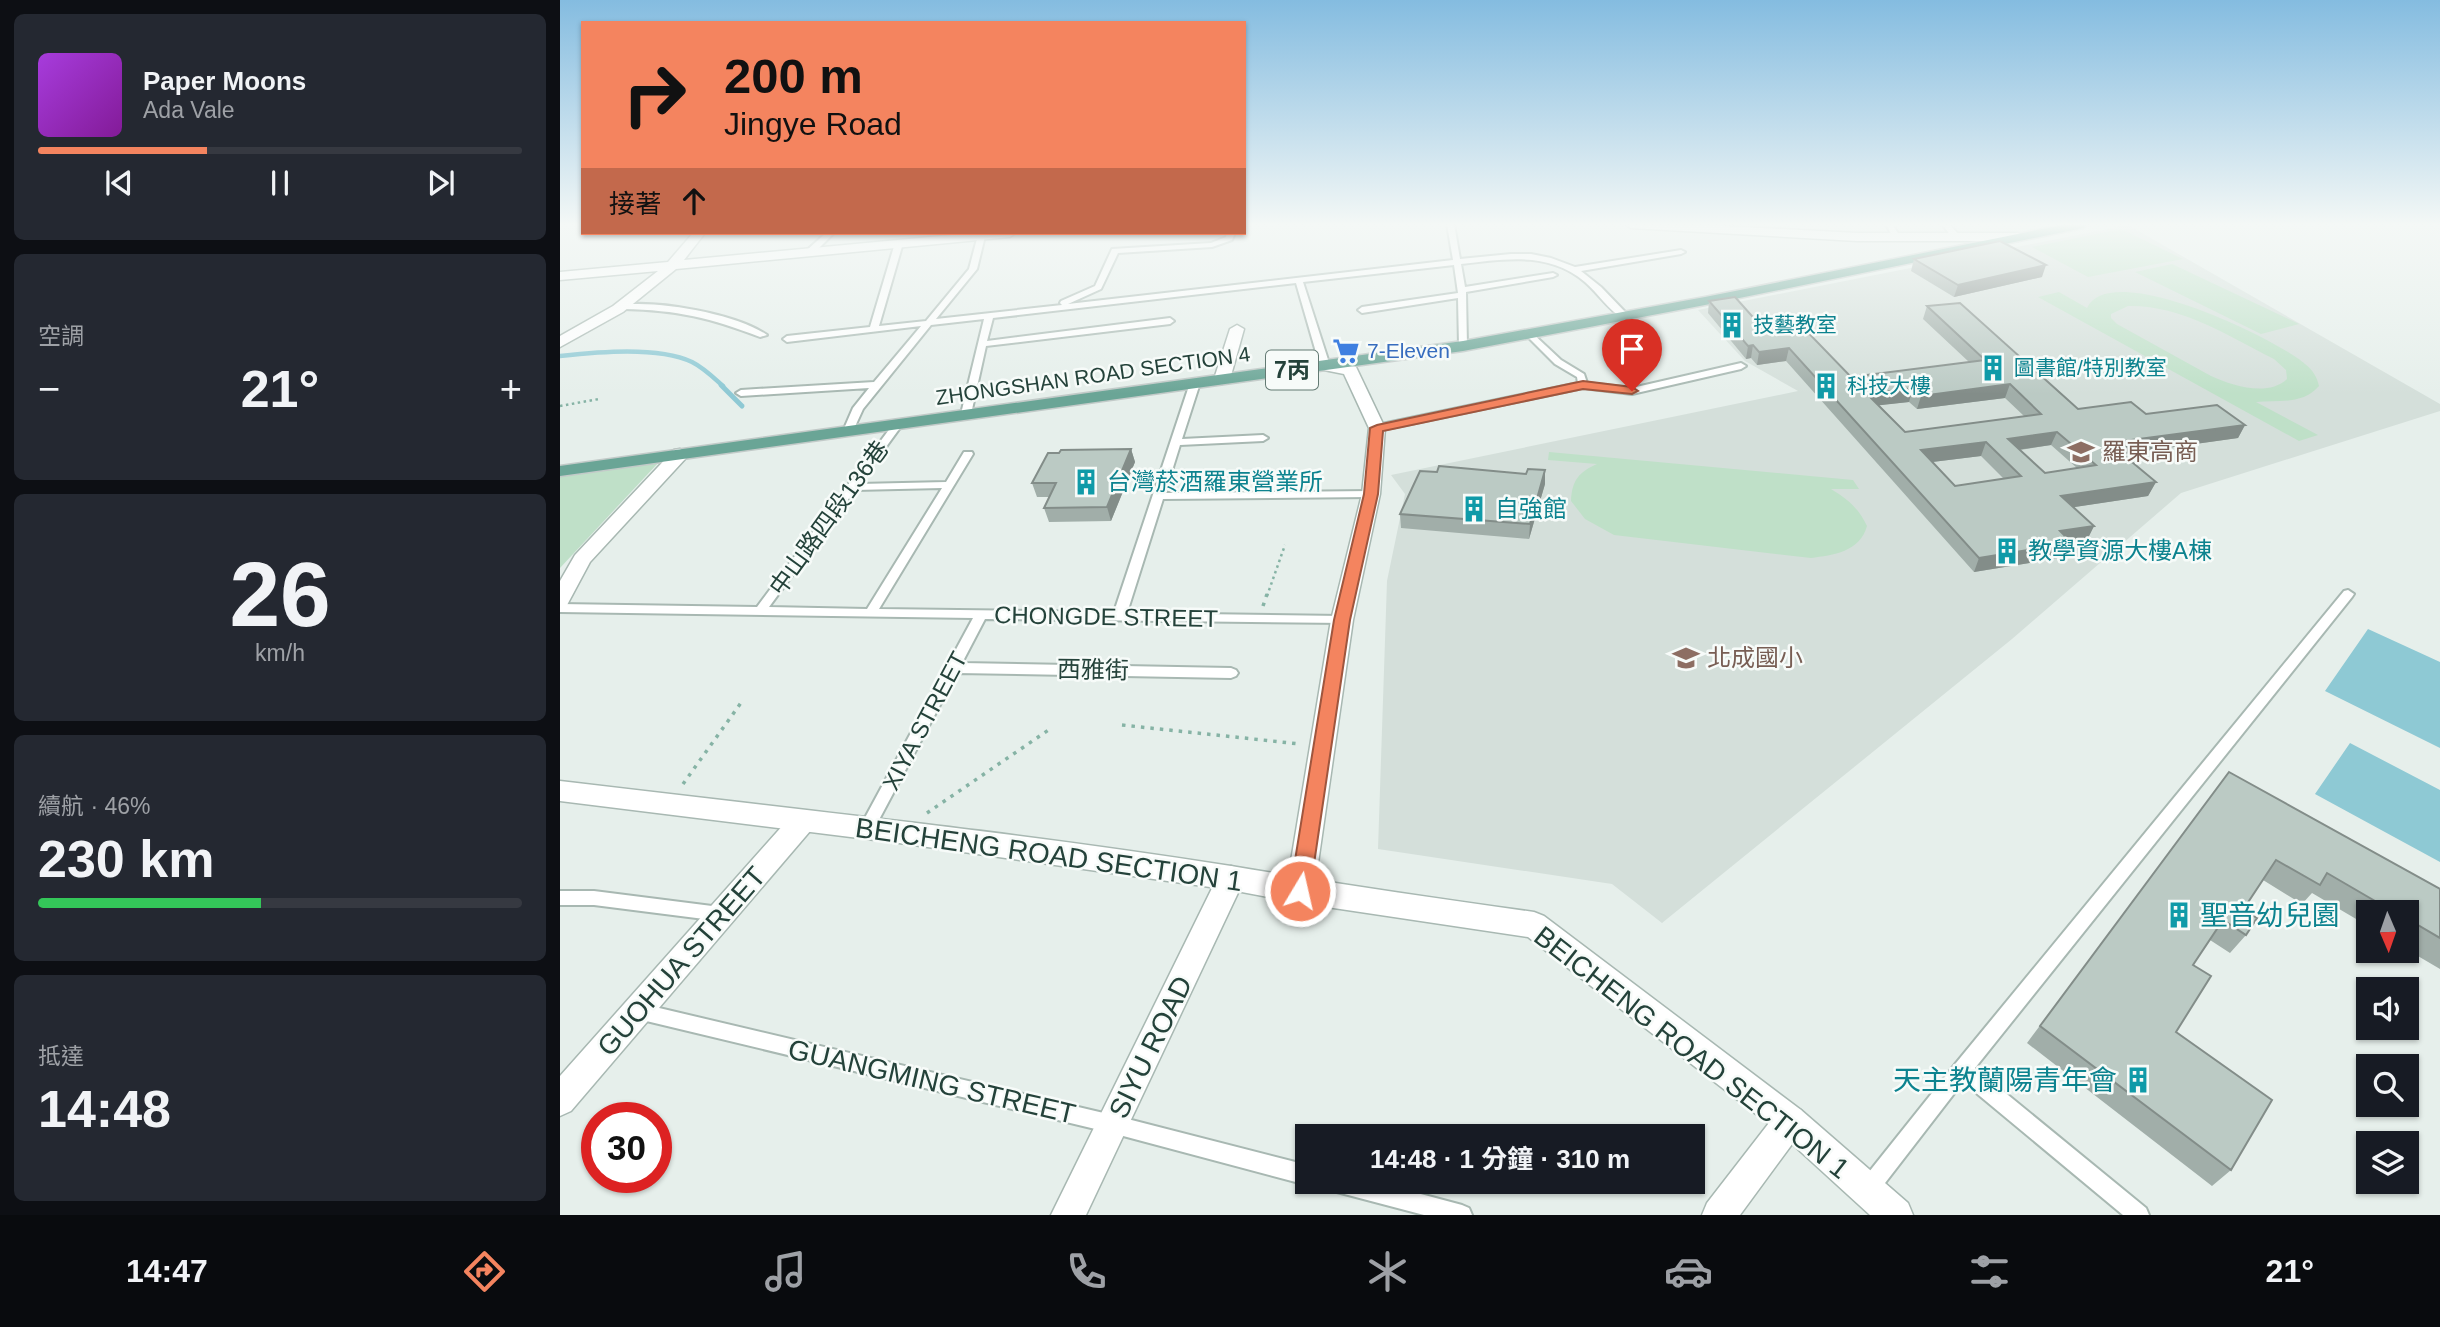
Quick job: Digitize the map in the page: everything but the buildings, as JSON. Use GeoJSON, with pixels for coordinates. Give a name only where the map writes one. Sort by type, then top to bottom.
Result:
{"type":"FeatureCollection","features":[{"type":"Feature","properties":{"kind":"main road","name":"ZHONGSHAN ROAD SECTION 4"},"geometry":{"type":"LineString","coordinates":[[560,471],[1463,346],[1800,281]]}},
{"type":"Feature","properties":{"kind":"street"},"geometry":{"type":"LineString","coordinates":[[560,342],[624,307],[655,281]]}},
{"type":"Feature","properties":{"kind":"street"},"geometry":{"type":"LineString","coordinates":[[1222,379],[1237,329]]}},
{"type":"Feature","properties":{"kind":"street"},"geometry":{"type":"LineString","coordinates":[[1300,891],[1342,620],[1371,494],[1377,428],[1350,370],[1325,366]]}},
{"type":"Feature","properties":{"kind":"street"},"geometry":{"type":"LineString","coordinates":[[560,600],[582,559],[680,454]]}},
{"type":"Feature","properties":{"kind":"street","name":"BEICHENG ROAD SECTION 1"},"geometry":{"type":"LineString","coordinates":[[560,791],[802,822],[868,827],[1231,878],[1300,891],[1534,925],[1790,1121],[1896,1215]]}},
{"type":"Feature","properties":{"kind":"street","name":"GUOHUA STREET"},"geometry":{"type":"LineString","coordinates":[[563,1094],[802,822]]}},
{"type":"Feature","properties":{"kind":"street","name":"SIYU ROAD"},"geometry":{"type":"LineString","coordinates":[[1068,1215],[1231,878]]}},
{"type":"Feature","properties":{"kind":"street"},"geometry":{"type":"LineString","coordinates":[[1719,1215],[1790,1121]]}},
{"type":"Feature","properties":{"kind":"lane"},"geometry":{"type":"LineString","coordinates":[[874,328],[888,281]]}},
{"type":"Feature","properties":{"kind":"lane"},"geometry":{"type":"LineString","coordinates":[[848,431],[858,408],[964,281]]}},
{"type":"Feature","properties":{"kind":"lane"},"geometry":{"type":"LineString","coordinates":[[1053,308],[1098,287],[1101,281]]}},
{"type":"Feature","properties":{"kind":"lane"},"geometry":{"type":"LineString","coordinates":[[786,338],[1299,281],[1325,366]]}},
{"type":"Feature","properties":{"kind":"lane"},"geometry":{"type":"LineString","coordinates":[[1460,281],[1463,346]]}},
{"type":"Feature","properties":{"kind":"lane"},"geometry":{"type":"LineString","coordinates":[[1362,310],[1524,281]]}},
{"type":"Feature","properties":{"kind":"lane"},"geometry":{"type":"LineString","coordinates":[[1589,281],[1624,316]]}},
{"type":"Feature","properties":{"kind":"lane"},"geometry":{"type":"LineString","coordinates":[[624,307],[667,306],[697,311],[763,335]]}},
{"type":"Feature","properties":{"kind":"lane"},"geometry":{"type":"LineString","coordinates":[[966,414],[989,315]]}},
{"type":"Feature","properties":{"kind":"lane"},"geometry":{"type":"LineString","coordinates":[[981,344],[1170,321]]}},
{"type":"Feature","properties":{"kind":"lane"},"geometry":{"type":"LineString","coordinates":[[1530,334],[1558,362],[1581,376],[1583,385]]}},
{"type":"Feature","properties":{"kind":"lane"},"geometry":{"type":"LineString","coordinates":[[1377,428],[1583,385],[1632,391],[1741,366]]}},
{"type":"Feature","properties":{"kind":"lane"},"geometry":{"type":"LineString","coordinates":[[1119,617],[1195,383]]}},
{"type":"Feature","properties":{"kind":"lane"},"geometry":{"type":"LineString","coordinates":[[741,393],[877,385]]}},
{"type":"Feature","properties":{"kind":"lane","name":"中山路四段136巷"},"geometry":{"type":"LineString","coordinates":[[760,611],[897,425]]}},
{"type":"Feature","properties":{"kind":"lane"},"geometry":{"type":"LineString","coordinates":[[1176,442],[1263,438]]}},
{"type":"Feature","properties":{"kind":"lane"},"geometry":{"type":"LineString","coordinates":[[870,613],[968,454]]}},
{"type":"Feature","properties":{"kind":"lane"},"geometry":{"type":"LineString","coordinates":[[852,487],[949,485]]}},
{"type":"Feature","properties":{"kind":"lane"},"geometry":{"type":"LineString","coordinates":[[1158,496],[1371,494]]}},
{"type":"Feature","properties":{"kind":"lane"},"geometry":{"type":"LineString","coordinates":[[1867,1189],[2348,594]]}},
{"type":"Feature","properties":{"kind":"lane","name":"CHONGDE STREET"},"geometry":{"type":"LineString","coordinates":[[560,608],[1342,620]]}},
{"type":"Feature","properties":{"kind":"lane","name":"XIYA STREET"},"geometry":{"type":"LineString","coordinates":[[868,827],[981,615]]}},
{"type":"Feature","properties":{"kind":"lane","name":"西雅街"},"geometry":{"type":"LineString","coordinates":[[955,668],[1231,673]]}},
{"type":"Feature","properties":{"kind":"lane"},"geometry":{"type":"LineString","coordinates":[[560,898],[594,898],[722,915]]}},
{"type":"Feature","properties":{"kind":"lane","name":"GUANGMING STREET"},"geometry":{"type":"LineString","coordinates":[[638,1011],[1112,1124],[1295,1172]]}},
{"type":"Feature","properties":{"kind":"lane"},"geometry":{"type":"LineString","coordinates":[[1962,1069],[2139,1215]]}},
{"type":"Feature","properties":{"kind":"lane"},"geometry":{"type":"LineString","coordinates":[[1382,1194],[1462,1215]]}},
{"type":"Feature","properties":{"kind":"path"},"geometry":{"type":"LineString","coordinates":[[560,406],[599,399]]}},
{"type":"Feature","properties":{"kind":"path"},"geometry":{"type":"LineString","coordinates":[[1259,619],[1285,545]]}},
{"type":"Feature","properties":{"kind":"path"},"geometry":{"type":"LineString","coordinates":[[668,805],[743,700]]}},
{"type":"Feature","properties":{"kind":"path"},"geometry":{"type":"LineString","coordinates":[[1122,725],[1324,746]]}},
{"type":"Feature","properties":{"kind":"path"},"geometry":{"type":"LineString","coordinates":[[899,832],[1050,729]]}},
{"type":"Feature","properties":{"kind":"shaded area","name":"北成國小"},"geometry":{"type":"Polygon","coordinates":[[[1846,281],[2225,281],[2440,404],[2440,411],[2181,493],[2012,639],[1662,923],[1612,884],[1378,849],[1387,581],[1405,494],[1391,475],[1798,391],[1745,361],[1698,310],[1846,281]]]}},
{"type":"Feature","properties":{"kind":"green space"},"geometry":{"type":"Polygon","coordinates":[[[2153,281],[2207,281],[2299,324],[2261,334],[2153,281]]]}},
{"type":"Feature","properties":{"kind":"green space"},"geometry":{"type":"Polygon","coordinates":[[[2059,292],[2087,308],[2102,295],[2127,292],[2159,297],[2230,322],[2289,352],[2308,366],[2319,386],[2313,392],[2298,399],[2256,402],[2318,435],[2299,441],[2038,297],[2059,292]],[[2128,306],[2111,314],[2111,318],[2117,324],[2211,376],[2229,383],[2260,389],[2270,388],[2287,379],[2286,370],[2274,359],[2186,316],[2148,307],[2128,306]]]}},
{"type":"Feature","properties":{"kind":"green space"},"geometry":{"type":"Polygon","coordinates":[[[1549,452],[1853,480],[1859,489],[1831,489],[1852,504],[1867,526],[1858,542],[1845,551],[1811,558],[1614,535],[1585,519],[1571,501],[1573,487],[1578,478],[1585,470],[1597,464],[1548,460],[1549,452]]]}},
{"type":"Feature","properties":{"kind":"green space"},"geometry":{"type":"Polygon","coordinates":[[[659,462],[560,568],[560,476],[659,462]]]}},
{"type":"Feature","properties":{"kind":"water"},"geometry":{"type":"Polygon","coordinates":[[[2368,629],[2440,662],[2440,748],[2325,691],[2368,629]]]}},
{"type":"Feature","properties":{"kind":"water"},"geometry":{"type":"Polygon","coordinates":[[[2350,743],[2440,790],[2440,862],[2315,794],[2350,743]]]}},
{"type":"Feature","properties":{"kind":"waterway"},"geometry":{"type":"LineString","coordinates":[[560,356],[627,352],[662,354],[692,362],[723,386]]}},
{"type":"Feature","properties":{"kind":"waterway"},"geometry":{"type":"LineString","coordinates":[[721,385],[742,406]]}},
{"type":"Feature","properties":{"kind":"place","name":"技藝教室"},"geometry":{"type":"Point","coordinates":[1732,325]}},
{"type":"Feature","properties":{"kind":"place","name":"7-Eleven"},"geometry":{"type":"Point","coordinates":[1346,351]}},
{"type":"Feature","properties":{"kind":"place","name":"圖書館/特別教室"},"geometry":{"type":"Point","coordinates":[1993,368]}},
{"type":"Feature","properties":{"kind":"place","name":"科技大樓"},"geometry":{"type":"Point","coordinates":[1826,386]}},
{"type":"Feature","properties":{"kind":"place","name":"羅東高商"},"geometry":{"type":"Point","coordinates":[2081,452]}},
{"type":"Feature","properties":{"kind":"place","name":"台灣菸酒羅東營業所"},"geometry":{"type":"Point","coordinates":[1086,482]}},
{"type":"Feature","properties":{"kind":"place","name":"自強館"},"geometry":{"type":"Point","coordinates":[1474,509]}},
{"type":"Feature","properties":{"kind":"place","name":"教學資源大樓A棟"},"geometry":{"type":"Point","coordinates":[2007,551]}},
{"type":"Feature","properties":{"kind":"place","name":"北成國小"},"geometry":{"type":"Point","coordinates":[1686,658]}},
{"type":"Feature","properties":{"kind":"place","name":"聖音幼兒園"},"geometry":{"type":"Point","coordinates":[2179,915]}},
{"type":"Feature","properties":{"kind":"place","name":"天主教蘭陽青年會"},"geometry":{"type":"Point","coordinates":[2138,1080]}},
{"type":"Feature","properties":{"kind":"route"},"geometry":{"type":"LineString","coordinates":[[1300,891],[1342,620],[1371,494],[1377,428],[1583,385],[1632,391]]}}]}
